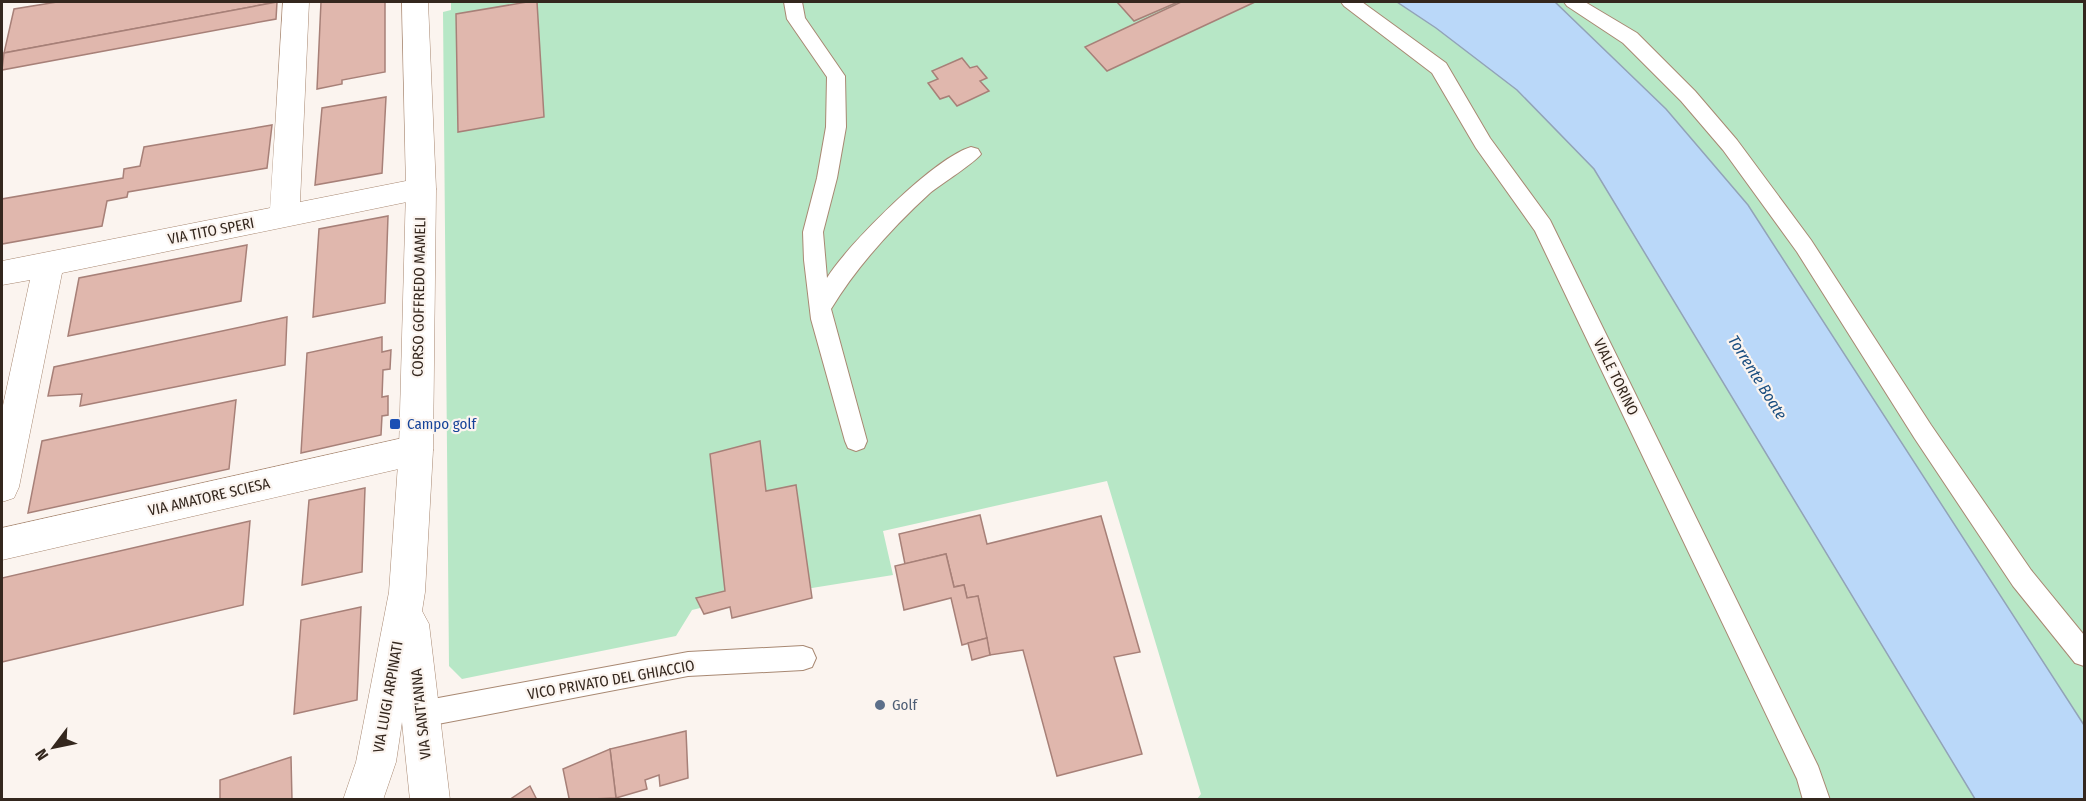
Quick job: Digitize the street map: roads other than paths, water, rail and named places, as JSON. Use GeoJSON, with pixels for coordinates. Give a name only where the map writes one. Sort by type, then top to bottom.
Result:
{"type":"FeatureCollection","features":[{"type":"Feature","properties":{"kind":"street"},"geometry":{"type":"LineString","coordinates":[[284,216],[296,2]]}},
{"type":"Feature","properties":{"kind":"street","name":"CORSO GOFFREDO MAMELI"},"geometry":{"type":"LineString","coordinates":[[407,592],[416,450],[421,189],[415,2]]}},
{"type":"Feature","properties":{"kind":"street","name":"VIA TITO SPERI"},"geometry":{"type":"LineString","coordinates":[[2,273],[421,189]]}},
{"type":"Feature","properties":{"kind":"street"},"geometry":{"type":"LineString","coordinates":[[2,487],[50,263]]}},
{"type":"Feature","properties":{"kind":"street","name":"VIA AMATORE SCIESA"},"geometry":{"type":"LineString","coordinates":[[2,544],[416,450]]}},
{"type":"Feature","properties":{"kind":"street","name":"VIA SANT'ANNA"},"geometry":{"type":"LineString","coordinates":[[407,592],[430,800]]}},
{"type":"Feature","properties":{"kind":"street","name":"VIA LUIGI ARPINATI"},"geometry":{"type":"LineString","coordinates":[[363,800],[376,762],[407,592]]}},
{"type":"Feature","properties":{"kind":"lane"},"geometry":{"type":"LineString","coordinates":[[793,2],[795,19],[836,76],[836,127],[827,178],[813,232],[820,307],[856,441]]}},
{"type":"Feature","properties":{"kind":"lane","name":"VIALE TORINO"},"geometry":{"type":"LineString","coordinates":[[1350,2],[1439,68],[1483,143],[1543,226],[1809,775],[1817,800]]}},
{"type":"Feature","properties":{"kind":"lane"},"geometry":{"type":"LineString","coordinates":[[1573,2],[1630,38],[1688,96],[1730,145],[1804,246],[1923,432],[2022,578],[2085,654]]}},
{"type":"Feature","properties":{"kind":"lane"},"geometry":{"type":"LineString","coordinates":[[820,307],[842,272],[922,189],[950,166],[971,154]]}},
{"type":"Feature","properties":{"kind":"lane","name":"VICO PRIVATO DEL GHIACCIO"},"geometry":{"type":"LineString","coordinates":[[422,714],[688,664],[803,658]]}},
{"type":"Feature","properties":{"kind":"water","name":"Torrente Boate"},"geometry":{"type":"Polygon","coordinates":[[[1397,2],[1555,2],[1666,109],[1748,205],[2084,725],[2084,799],[1975,799],[1594,169],[1517,90],[1436,28],[1397,2]]]}},
{"type":"Feature","properties":{"kind":"place","name":"Campo golf"},"geometry":{"type":"Point","coordinates":[395,424]}},
{"type":"Feature","properties":{"kind":"place","name":"Golf"},"geometry":{"type":"Point","coordinates":[880,705]}}]}
